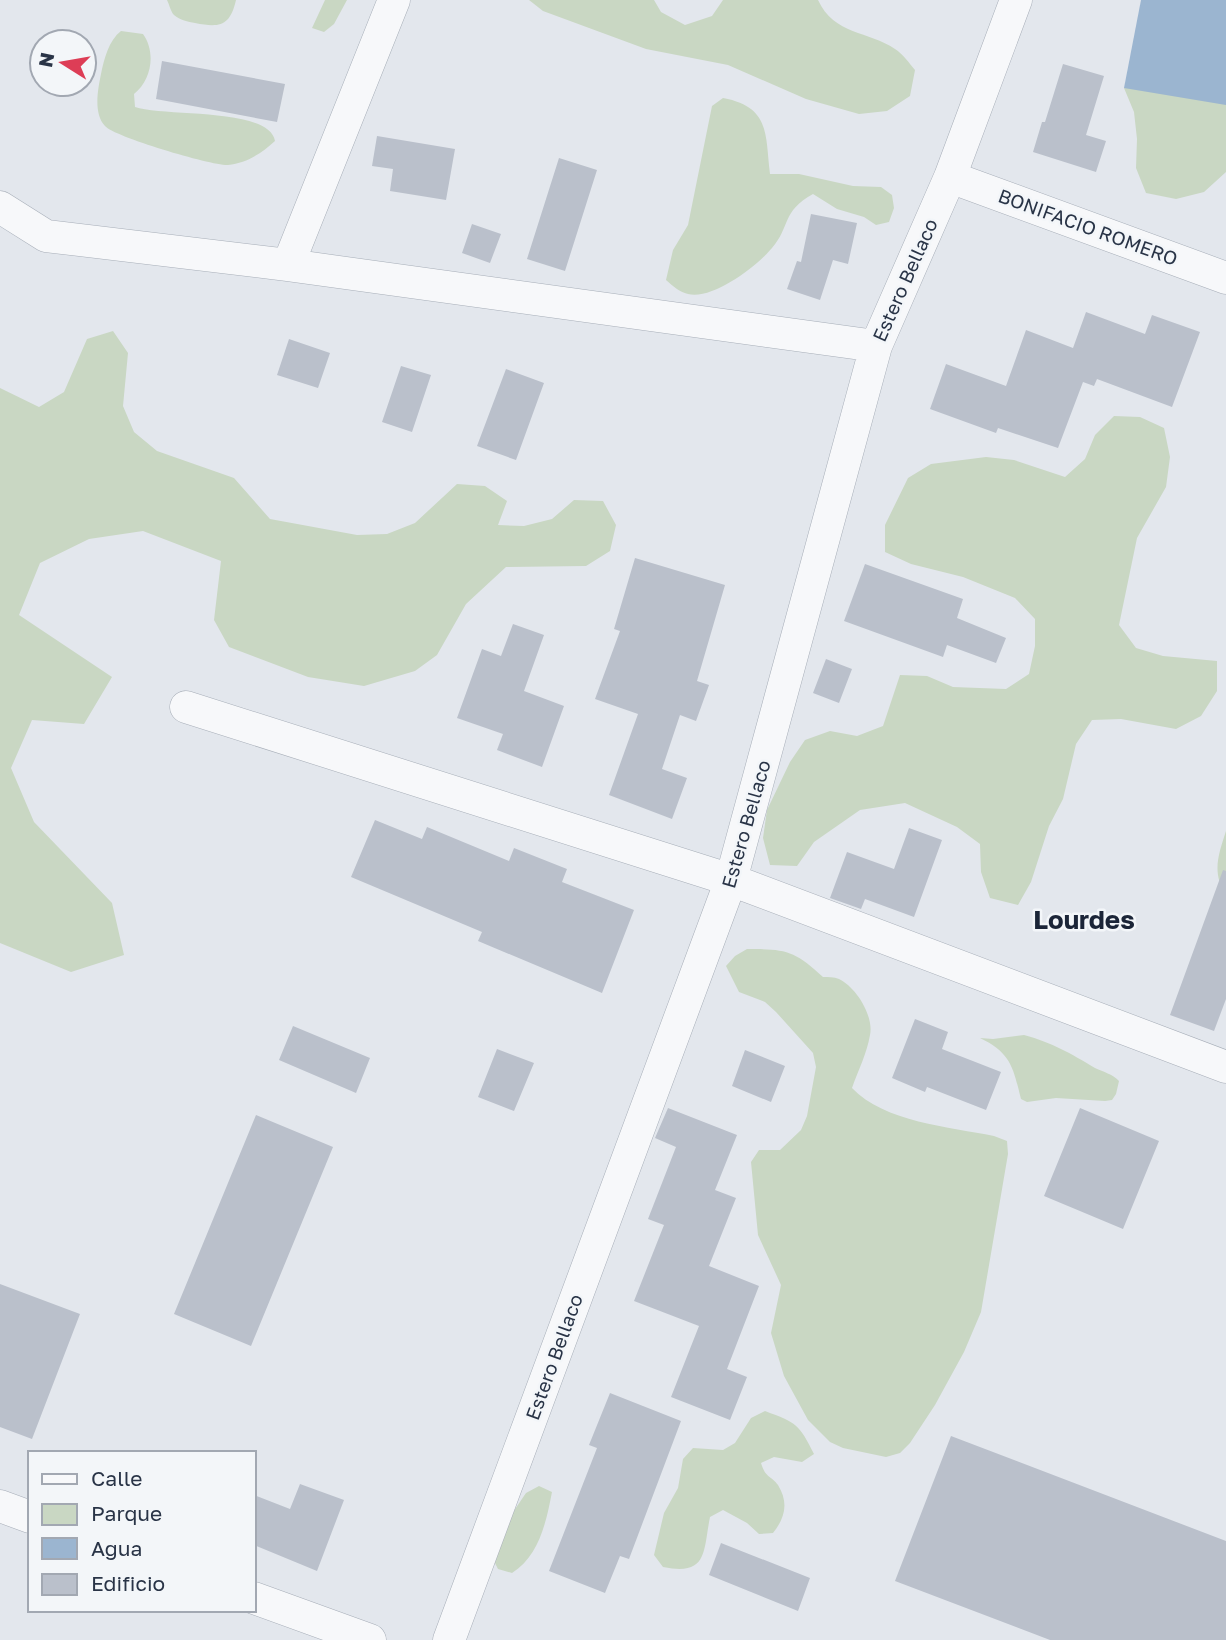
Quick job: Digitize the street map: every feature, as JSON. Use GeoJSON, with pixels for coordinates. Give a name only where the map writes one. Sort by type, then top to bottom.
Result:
{"type":"FeatureCollection","features":[{"type":"Feature","properties":{"kind":"street"},"geometry":{"type":"LineString","coordinates":[[288,265],[394,0]]}},
{"type":"Feature","properties":{"kind":"street","name":"Estero Bellaco"},"geometry":{"type":"LineString","coordinates":[[449,1640],[731,880],[876,346],[950,177],[1016,0]]}},
{"type":"Feature","properties":{"kind":"street","name":"BONIFACIO ROMERO"},"geometry":{"type":"LineString","coordinates":[[950,177],[1226,278]]}},
{"type":"Feature","properties":{"kind":"street"},"geometry":{"type":"LineString","coordinates":[[0,206],[46,236],[288,265],[876,346]]}},
{"type":"Feature","properties":{"kind":"street"},"geometry":{"type":"LineString","coordinates":[[186,707],[731,880],[1226,1067]]}},
{"type":"Feature","properties":{"kind":"street"},"geometry":{"type":"LineString","coordinates":[[0,1506],[28,1516]]}},
{"type":"Feature","properties":{"kind":"street"},"geometry":{"type":"LineString","coordinates":[[256,1599],[370,1640]]}},
{"type":"Feature","properties":{"kind":"green space"},"geometry":{"type":"Polygon","coordinates":[[[167,0],[236,0],[227,20],[211,25],[179,18],[173,14],[167,0]]]}},
{"type":"Feature","properties":{"kind":"green space"},"geometry":{"type":"Polygon","coordinates":[[[325,0],[347,0],[334,24],[324,32],[312,28],[325,0]]]}},
{"type":"Feature","properties":{"kind":"green space"},"geometry":{"type":"Polygon","coordinates":[[[529,0],[654,0],[661,12],[685,25],[712,16],[723,0],[818,0],[833,20],[885,43],[903,56],[915,70],[910,96],[887,111],[859,114],[806,99],[728,65],[646,49],[543,11],[529,0]]]}},
{"type":"Feature","properties":{"kind":"green space"},"geometry":{"type":"Polygon","coordinates":[[[1226,0],[1226,172],[1204,192],[1176,199],[1146,193],[1136,168],[1134,112],[1124,88],[1226,0]]]}},
{"type":"Feature","properties":{"kind":"green space"},"geometry":{"type":"Polygon","coordinates":[[[121,31],[143,34],[150,49],[148,74],[134,94],[135,107],[235,118],[255,123],[268,130],[275,141],[254,157],[228,165],[164,150],[112,131],[101,121],[97,101],[104,62],[113,39],[121,31]]]}},
{"type":"Feature","properties":{"kind":"green space"},"geometry":{"type":"Polygon","coordinates":[[[723,98],[739,102],[758,116],[766,135],[770,174],[799,174],[853,186],[881,187],[892,195],[894,208],[889,222],[876,225],[864,217],[837,209],[813,194],[791,213],[772,248],[734,280],[710,292],[698,294],[688,294],[676,288],[666,280],[673,250],[688,225],[712,106],[723,98]]]}},
{"type":"Feature","properties":{"kind":"green space"},"geometry":{"type":"Polygon","coordinates":[[[113,331],[128,353],[123,406],[134,432],[157,451],[234,478],[270,519],[357,535],[387,534],[415,523],[457,484],[485,486],[507,501],[498,525],[524,526],[552,519],[574,500],[603,501],[616,525],[610,551],[586,566],[506,567],[466,604],[437,655],[415,671],[364,686],[308,677],[229,647],[214,620],[221,561],[143,531],[89,539],[40,563],[19,615],[112,677],[84,724],[32,720],[11,768],[34,822],[112,903],[124,955],[71,972],[0,943],[0,388],[39,407],[64,392],[87,339],[113,331]]]}},
{"type":"Feature","properties":{"kind":"green space"},"geometry":{"type":"Polygon","coordinates":[[[1114,416],[1140,417],[1164,428],[1170,457],[1166,487],[1137,538],[1119,625],[1136,648],[1163,656],[1217,661],[1217,691],[1201,716],[1176,729],[1121,719],[1092,720],[1076,744],[1063,799],[1049,826],[1031,882],[1018,905],[990,898],[981,872],[980,844],[957,827],[905,803],[860,810],[814,842],[797,866],[770,865],[763,838],[767,810],[790,762],[805,740],[830,731],[857,736],[883,726],[900,675],[927,676],[953,687],[1006,689],[1029,674],[1035,646],[1035,619],[1015,598],[963,577],[911,564],[885,552],[885,525],[908,478],[931,464],[986,457],[1014,460],[1065,477],[1085,459],[1095,435],[1114,416]]]}},
{"type":"Feature","properties":{"kind":"green space"},"geometry":{"type":"Polygon","coordinates":[[[1226,831],[1226,894],[1218,871],[1219,855],[1226,831]]]}},
{"type":"Feature","properties":{"kind":"green space"},"geometry":{"type":"Polygon","coordinates":[[[747,949],[789,953],[804,961],[823,977],[837,978],[852,988],[866,1011],[871,1027],[867,1048],[852,1088],[865,1099],[899,1116],[1007,1141],[1008,1154],[981,1312],[964,1352],[935,1405],[910,1443],[900,1453],[886,1457],[843,1448],[830,1442],[808,1420],[784,1376],[771,1333],[781,1285],[758,1235],[751,1162],[759,1150],[780,1150],[801,1130],[807,1116],[816,1067],[813,1053],[776,1012],[765,1002],[739,992],[726,966],[735,956],[747,949]]]}},
{"type":"Feature","properties":{"kind":"green space"},"geometry":{"type":"Polygon","coordinates":[[[1024,1035],[1061,1049],[1119,1081],[1112,1100],[1056,1098],[1027,1102],[1021,1099],[1009,1062],[998,1049],[980,1038],[1024,1035]]]}},
{"type":"Feature","properties":{"kind":"green space"},"geometry":{"type":"Polygon","coordinates":[[[765,1411],[796,1426],[805,1436],[814,1454],[802,1462],[774,1457],[761,1463],[778,1485],[784,1498],[783,1516],[777,1527],[773,1533],[759,1534],[747,1523],[723,1510],[710,1517],[704,1551],[696,1564],[678,1569],[663,1567],[654,1555],[664,1513],[678,1488],[683,1459],[693,1448],[723,1450],[735,1443],[751,1418],[765,1411]]]}},
{"type":"Feature","properties":{"kind":"green space"},"geometry":{"type":"Polygon","coordinates":[[[539,1486],[552,1492],[540,1538],[529,1558],[512,1573],[498,1569],[491,1555],[494,1540],[526,1493],[539,1486]]]}},
{"type":"Feature","properties":{"kind":"water"},"geometry":{"type":"Polygon","coordinates":[[[1141,0],[1226,0],[1226,105],[1124,88],[1141,0]]]}},
{"type":"Feature","properties":{"kind":"building"},"geometry":{"type":"Polygon","coordinates":[[[162,61],[285,84],[277,122],[156,99],[162,61]]]}},
{"type":"Feature","properties":{"kind":"building"},"geometry":{"type":"Polygon","coordinates":[[[1063,64],[1104,76],[1086,135],[1106,141],[1096,172],[1033,152],[1063,64]]]}},
{"type":"Feature","properties":{"kind":"building"},"geometry":{"type":"Polygon","coordinates":[[[377,136],[455,149],[446,200],[390,191],[393,169],[372,166],[377,136]]]}},
{"type":"Feature","properties":{"kind":"building"},"geometry":{"type":"Polygon","coordinates":[[[559,158],[597,170],[565,271],[527,259],[559,158]]]}},
{"type":"Feature","properties":{"kind":"building"},"geometry":{"type":"Polygon","coordinates":[[[811,214],[857,223],[848,264],[833,260],[820,300],[787,289],[797,261],[801,262],[811,214]]]}},
{"type":"Feature","properties":{"kind":"building"},"geometry":{"type":"Polygon","coordinates":[[[472,224],[501,234],[490,263],[462,253],[472,224]]]}},
{"type":"Feature","properties":{"kind":"building"},"geometry":{"type":"Polygon","coordinates":[[[1086,312],[1145,334],[1152,315],[1200,332],[1172,407],[1097,379],[1094,386],[1083,382],[1058,448],[998,428],[996,433],[930,409],[946,364],[1006,386],[1026,330],[1073,348],[1086,312]]]}},
{"type":"Feature","properties":{"kind":"building"},"geometry":{"type":"Polygon","coordinates":[[[289,339],[330,353],[318,388],[277,375],[289,339]]]}},
{"type":"Feature","properties":{"kind":"building"},"geometry":{"type":"Polygon","coordinates":[[[401,366],[431,375],[412,432],[382,422],[401,366]]]}},
{"type":"Feature","properties":{"kind":"building"},"geometry":{"type":"Polygon","coordinates":[[[506,369],[544,383],[516,460],[477,446],[506,369]]]}},
{"type":"Feature","properties":{"kind":"building"},"geometry":{"type":"Polygon","coordinates":[[[635,558],[725,585],[697,681],[709,685],[696,721],[680,715],[662,769],[687,778],[672,819],[609,795],[638,714],[595,699],[620,631],[614,629],[635,558]]]}},
{"type":"Feature","properties":{"kind":"building"},"geometry":{"type":"Polygon","coordinates":[[[865,564],[963,599],[957,618],[1006,638],[996,663],[947,645],[943,657],[844,621],[865,564]]]}},
{"type":"Feature","properties":{"kind":"building"},"geometry":{"type":"Polygon","coordinates":[[[513,624],[544,635],[524,691],[564,706],[542,767],[497,750],[503,734],[457,718],[482,649],[501,656],[513,624]]]}},
{"type":"Feature","properties":{"kind":"building"},"geometry":{"type":"Polygon","coordinates":[[[826,659],[852,669],[839,703],[813,693],[826,659]]]}},
{"type":"Feature","properties":{"kind":"building"},"geometry":{"type":"Polygon","coordinates":[[[375,820],[422,839],[427,827],[509,861],[514,848],[567,869],[562,882],[634,910],[602,993],[478,941],[482,932],[351,877],[375,820]]]}},
{"type":"Feature","properties":{"kind":"building"},"geometry":{"type":"Polygon","coordinates":[[[909,828],[942,840],[914,917],[865,899],[861,909],[830,898],[847,852],[894,869],[909,828]]]}},
{"type":"Feature","properties":{"kind":"building"},"geometry":{"type":"Polygon","coordinates":[[[1223,870],[1226,871],[1226,999],[1214,1031],[1170,1015],[1223,870]]]}},
{"type":"Feature","properties":{"kind":"building"},"geometry":{"type":"Polygon","coordinates":[[[915,1019],[948,1032],[942,1049],[1001,1072],[986,1110],[927,1087],[925,1092],[892,1078],[915,1019]]]}},
{"type":"Feature","properties":{"kind":"building"},"geometry":{"type":"Polygon","coordinates":[[[293,1026],[370,1058],[356,1093],[279,1060],[293,1026]]]}},
{"type":"Feature","properties":{"kind":"building"},"geometry":{"type":"Polygon","coordinates":[[[497,1049],[534,1063],[514,1111],[478,1097],[497,1049]]]}},
{"type":"Feature","properties":{"kind":"building"},"geometry":{"type":"Polygon","coordinates":[[[745,1050],[785,1066],[771,1102],[732,1086],[745,1050]]]}},
{"type":"Feature","properties":{"kind":"building"},"geometry":{"type":"Polygon","coordinates":[[[668,1108],[737,1135],[715,1190],[736,1198],[709,1266],[759,1286],[727,1369],[747,1377],[730,1420],[671,1397],[699,1326],[634,1301],[664,1225],[648,1219],[676,1147],[655,1138],[668,1108]]]}},
{"type":"Feature","properties":{"kind":"building"},"geometry":{"type":"Polygon","coordinates":[[[1080,1108],[1159,1141],[1123,1229],[1044,1196],[1080,1108]]]}},
{"type":"Feature","properties":{"kind":"building"},"geometry":{"type":"Polygon","coordinates":[[[256,1115],[333,1147],[251,1346],[174,1314],[256,1115]]]}},
{"type":"Feature","properties":{"kind":"building"},"geometry":{"type":"Polygon","coordinates":[[[0,1284],[80,1314],[32,1439],[0,1427],[0,1284]]]}},
{"type":"Feature","properties":{"kind":"building"},"geometry":{"type":"Polygon","coordinates":[[[610,1393],[681,1421],[629,1559],[620,1556],[605,1593],[549,1571],[597,1448],[589,1445],[610,1393]]]}},
{"type":"Feature","properties":{"kind":"building"},"geometry":{"type":"Polygon","coordinates":[[[951,1436],[1226,1541],[1226,1640],[1050,1640],[895,1581],[951,1436]]]}},
{"type":"Feature","properties":{"kind":"building"},"geometry":{"type":"Polygon","coordinates":[[[300,1484],[344,1500],[317,1571],[256,1546],[256,1496],[290,1509],[300,1484]]]}},
{"type":"Feature","properties":{"kind":"building"},"geometry":{"type":"Polygon","coordinates":[[[721,1543],[810,1578],[798,1611],[709,1575],[721,1543]]]}},
{"type":"Feature","properties":{"kind":"district","name":"Lourdes"},"geometry":{"type":"Point","coordinates":[1084,920]}}]}
